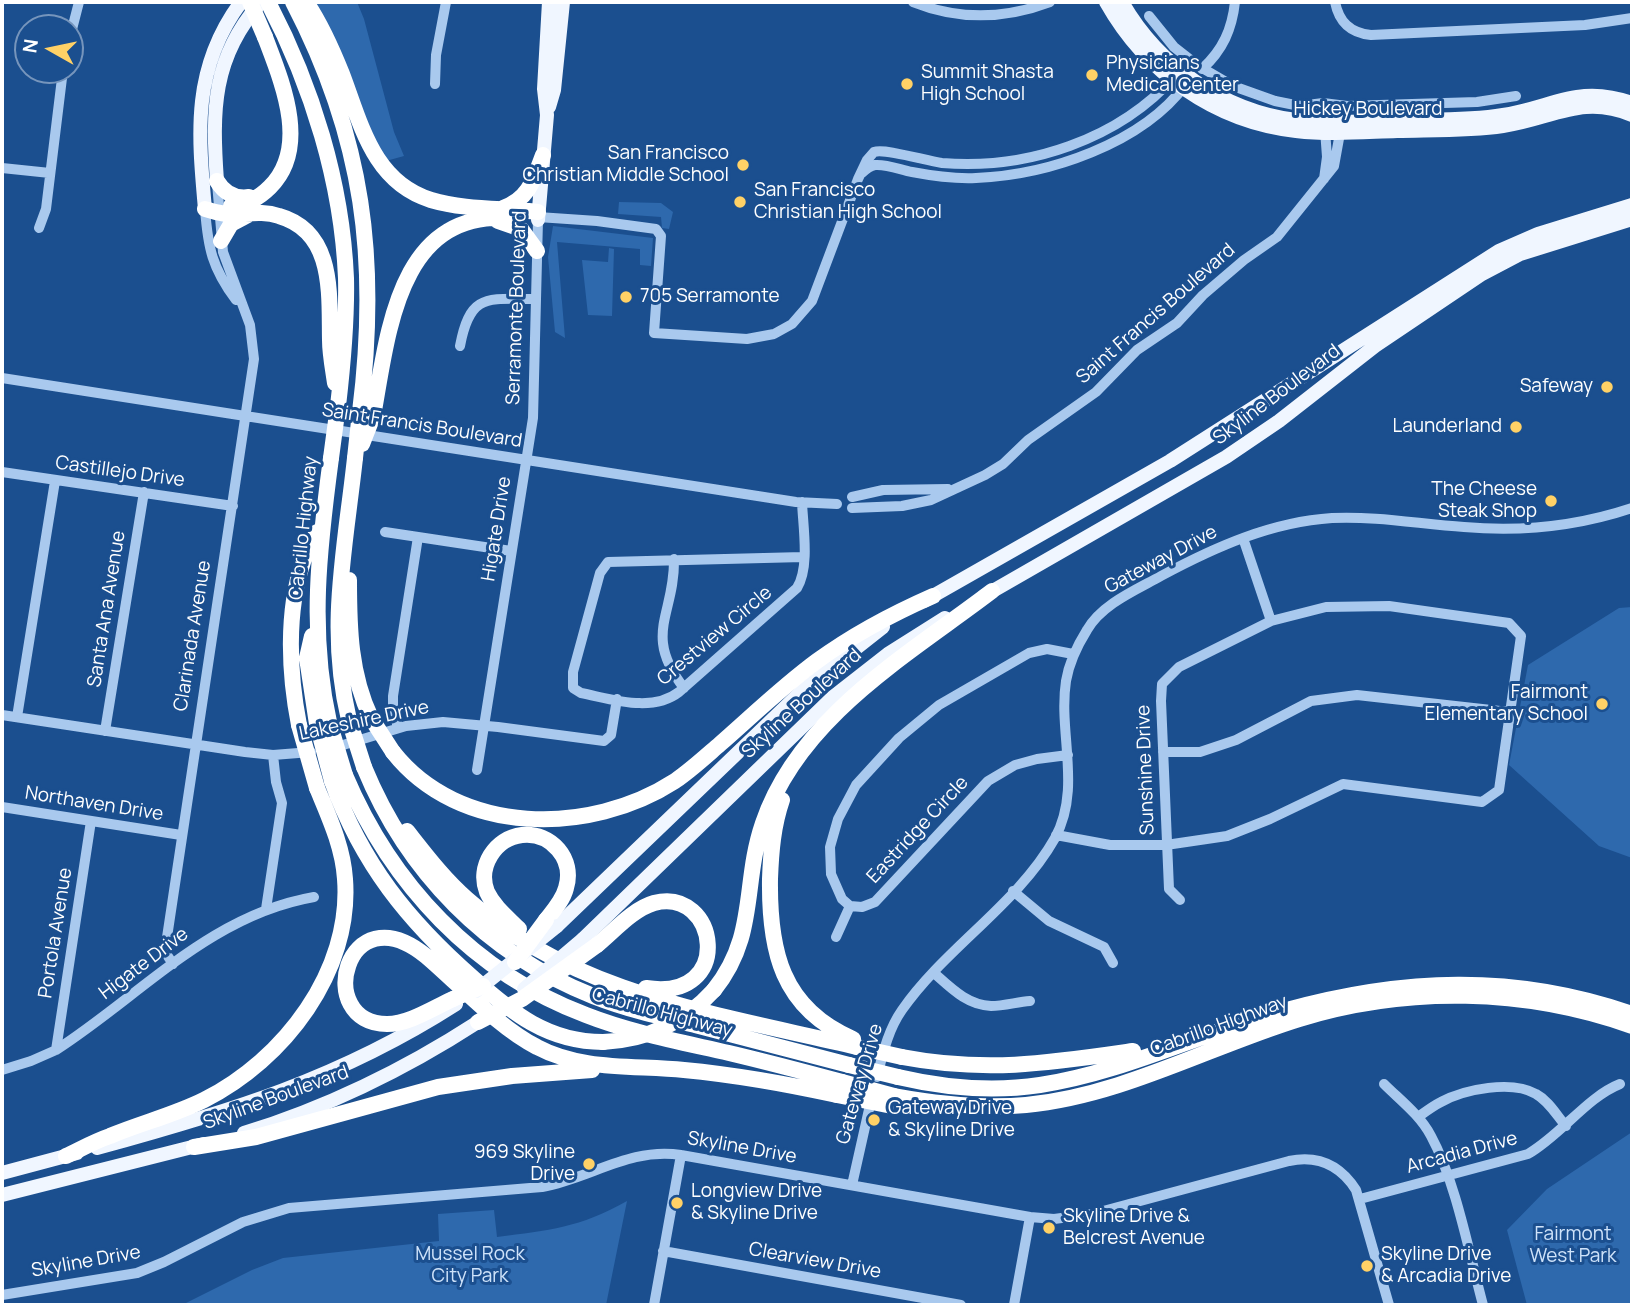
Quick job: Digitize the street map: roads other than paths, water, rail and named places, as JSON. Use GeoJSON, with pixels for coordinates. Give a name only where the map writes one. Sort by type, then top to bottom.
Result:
{"type":"FeatureCollection","features":[{"type":"Feature","properties":{"kind":"highway"},"geometry":{"type":"LineString","coordinates":[[214,209],[252,201],[270,187],[286,163],[291,137],[282,89],[250,2]]}},
{"type":"Feature","properties":{"kind":"highway","name":"Cabrillo Highway"},"geometry":{"type":"LineString","coordinates":[[268,2],[298,64],[315,111],[328,159],[345,258],[346,308],[338,406],[317,567],[323,723],[332,781],[373,832],[411,888],[457,937],[518,982],[572,1009],[619,1027],[936,1112],[971,1113],[1051,1102],[1104,1088],[1299,1019],[1348,1007],[1399,999],[1451,995],[1502,997],[1560,1006],[1632,1026]]}},
{"type":"Feature","properties":{"kind":"highway"},"geometry":{"type":"LineString","coordinates":[[299,4],[328,42],[369,145],[385,171],[404,187],[427,199],[503,208],[538,217]]}},
{"type":"Feature","properties":{"kind":"highway"},"geometry":{"type":"LineString","coordinates":[[299,4],[332,86],[359,184],[366,235],[369,302],[366,414]]}},
{"type":"Feature","properties":{"kind":"highway"},"geometry":{"type":"LineString","coordinates":[[503,208],[525,195],[543,155]]}},
{"type":"Feature","properties":{"kind":"highway"},"geometry":{"type":"LineString","coordinates":[[217,181],[225,192],[242,198],[255,196],[270,187]]}},
{"type":"Feature","properties":{"kind":"highway"},"geometry":{"type":"LineString","coordinates":[[214,209],[268,213],[288,219],[304,229],[315,242],[324,259],[329,284],[330,343],[338,406]]}},
{"type":"Feature","properties":{"kind":"highway"},"geometry":{"type":"LineString","coordinates":[[221,241],[226,229],[235,220],[268,213]]}},
{"type":"Feature","properties":{"kind":"highway"},"geometry":{"type":"LineString","coordinates":[[366,414],[392,316],[404,282],[415,262],[430,245],[445,234],[468,224],[497,218],[538,217]]}},
{"type":"Feature","properties":{"kind":"highway"},"geometry":{"type":"LineString","coordinates":[[468,224],[494,221],[515,225],[537,251]]}},
{"type":"Feature","properties":{"kind":"highway","name":"Cabrillo Highway"},"geometry":{"type":"LineString","coordinates":[[366,414],[355,458],[339,585],[337,627],[340,669],[349,720],[364,767],[404,844],[440,891],[482,931],[538,970],[580,991],[612,1003],[849,1065],[958,1087],[1025,1087],[1074,1078],[1281,1011],[1372,991],[1424,985],[1476,984],[1529,989],[1580,999],[1632,1014]]}},
{"type":"Feature","properties":{"kind":"highway"},"geometry":{"type":"LineString","coordinates":[[323,520],[303,561],[294,610],[292,663],[299,725],[332,781],[352,829],[377,872],[406,912],[441,950],[505,1007],[530,1024],[569,1039],[603,1042],[634,1038],[669,1025],[694,1009],[714,990],[732,965],[742,939],[757,845],[770,806],[790,766],[823,727],[880,676],[992,591]]}},
{"type":"Feature","properties":{"kind":"highway"},"geometry":{"type":"LineString","coordinates":[[348,522],[352,657],[358,688],[371,718],[393,752],[411,771],[436,790],[485,812],[511,817],[543,820],[583,816],[649,796],[682,776],[795,678],[863,629],[933,596]]}},
{"type":"Feature","properties":{"kind":"highway"},"geometry":{"type":"LineString","coordinates":[[823,727],[796,770],[778,813],[771,861],[771,934],[780,967],[800,1000],[826,1025],[858,1044]]}},
{"type":"Feature","properties":{"kind":"highway"},"geometry":{"type":"LineString","coordinates":[[66,1156],[108,1136],[188,1108],[218,1093],[266,1057],[303,1015],[334,956],[345,904],[345,879],[332,781]]}},
{"type":"Feature","properties":{"kind":"highway"},"geometry":{"type":"LineString","coordinates":[[372,785],[430,860],[467,899],[517,937],[566,965],[645,996],[958,1065],[998,1067],[1045,1064],[1175,1046]]}},
{"type":"Feature","properties":{"kind":"highway"},"geometry":{"type":"LineString","coordinates":[[515,962],[551,923],[566,890],[568,870],[564,856],[553,844],[537,836],[519,835],[508,839],[494,850],[485,874],[488,893],[513,923],[566,965]]}},
{"type":"Feature","properties":{"kind":"highway"},"geometry":{"type":"LineString","coordinates":[[478,1022],[522,999],[590,942],[655,903],[666,902],[685,907],[698,918],[705,929],[709,948],[701,972],[688,984],[676,989],[642,987],[585,974]]}},
{"type":"Feature","properties":{"kind":"highway"},"geometry":{"type":"LineString","coordinates":[[483,986],[455,1001],[399,1023],[384,1024],[373,1022],[359,1014],[348,999],[344,987],[346,968],[355,952],[368,942],[383,937],[398,938],[421,951],[516,1034],[541,1049],[585,1063],[661,1068],[840,1088]]}},
{"type":"Feature","properties":{"kind":"highway"},"geometry":{"type":"LineString","coordinates":[[194,1147],[256,1137],[397,1097],[471,1082],[545,1073],[661,1068]]}},
{"type":"Feature","properties":{"kind":"main road","name":"Clarinada Avenue"},"geometry":{"type":"LineString","coordinates":[[214,209],[199,126],[202,93],[216,45],[241,2]]}},
{"type":"Feature","properties":{"kind":"main road","name":"Clarinada Avenue"},"geometry":{"type":"LineString","coordinates":[[217,181],[214,126],[218,84],[236,36],[261,2]]}},
{"type":"Feature","properties":{"kind":"main road","name":"Serramonte Boulevard"},"geometry":{"type":"LineString","coordinates":[[547,115],[544,89],[549,2]]}},
{"type":"Feature","properties":{"kind":"main road","name":"Serramonte Boulevard"},"geometry":{"type":"LineString","coordinates":[[538,217],[547,115],[554,90],[563,2]]}},
{"type":"Feature","properties":{"kind":"main road","name":"Hickey Boulevard"},"geometry":{"type":"LineString","coordinates":[[1106,2],[1129,36],[1186,77],[1256,111],[1340,133],[1501,127],[1579,106],[1605,107],[1632,115]]}},
{"type":"Feature","properties":{"kind":"main road","name":"Hickey Boulevard"},"geometry":{"type":"LineString","coordinates":[[1122,2],[1146,38],[1186,77]]}},
{"type":"Feature","properties":{"kind":"main road","name":"Hickey Boulevard"},"geometry":{"type":"LineString","coordinates":[[1324,128],[1495,116],[1584,95],[1609,96],[1632,103]]}},
{"type":"Feature","properties":{"kind":"main road","name":"Skyline Boulevard"},"geometry":{"type":"LineString","coordinates":[[551,923],[803,690],[865,640],[933,596],[1170,460],[1499,251],[1538,234],[1632,205]]}},
{"type":"Feature","properties":{"kind":"main road","name":"Skyline Boulevard"},"geometry":{"type":"LineString","coordinates":[[590,942],[833,697],[906,642],[1226,457],[1279,421],[1375,346],[1475,278],[1520,254],[1631,220]]}},
{"type":"Feature","properties":{"kind":"main road"},"geometry":{"type":"LineString","coordinates":[[483,986],[515,962]]}},
{"type":"Feature","properties":{"kind":"main road","name":"Skyline Boulevard"},"geometry":{"type":"LineString","coordinates":[[2,1173],[214,1116],[296,1087],[388,1045],[455,1001]]}},
{"type":"Feature","properties":{"kind":"main road","name":"Skyline Boulevard"},"geometry":{"type":"LineString","coordinates":[[2,1195],[194,1147],[258,1128],[340,1098],[420,1058],[478,1022]]}},
{"type":"Feature","properties":{"kind":"street"},"geometry":{"type":"LineString","coordinates":[[435,84],[436,55],[446,2]]}},
{"type":"Feature","properties":{"kind":"street"},"geometry":{"type":"LineString","coordinates":[[913,2],[944,12],[983,16],[1021,11],[1050,2]]}},
{"type":"Feature","properties":{"kind":"street"},"geometry":{"type":"LineString","coordinates":[[538,217],[656,229],[661,236],[654,333],[735,339],[774,334],[786,328],[809,305],[858,179],[865,170],[876,165],[929,175],[970,178],[1012,175],[1084,155],[1126,134],[1162,110],[1186,77],[1220,48],[1231,30],[1235,2]]}},
{"type":"Feature","properties":{"kind":"street"},"geometry":{"type":"LineString","coordinates":[[1335,2],[1343,23],[1364,34],[1585,25],[1632,18]]}},
{"type":"Feature","properties":{"kind":"street","name":"Hickey Boulevard"},"geometry":{"type":"LineString","coordinates":[[1149,16],[1180,52],[1186,77],[1233,86],[1267,99],[1300,106],[1323,103],[1344,106],[1490,101],[1516,96]]}},
{"type":"Feature","properties":{"kind":"street"},"geometry":{"type":"LineString","coordinates":[[39,228],[46,209],[61,84]]}},
{"type":"Feature","properties":{"kind":"street"},"geometry":{"type":"LineString","coordinates":[[1323,103],[1327,157],[1324,179]]}},
{"type":"Feature","properties":{"kind":"street","name":"Saint Francis Boulevard"},"geometry":{"type":"LineString","coordinates":[[964,485],[939,490],[871,492],[852,502],[886,508],[919,503],[942,496],[964,485],[1003,464],[1028,440],[1096,391],[1137,350],[1177,323],[1203,295],[1244,260],[1277,237],[1334,166],[1340,133]]}},
{"type":"Feature","properties":{"kind":"street"},"geometry":{"type":"LineString","coordinates":[[2,168],[50,173]]}},
{"type":"Feature","properties":{"kind":"street","name":"Clarinada Avenue"},"geometry":{"type":"LineString","coordinates":[[217,181],[208,243],[213,262],[225,286],[246,313]]}},
{"type":"Feature","properties":{"kind":"street","name":"Clarinada Avenue"},"geometry":{"type":"LineString","coordinates":[[173,964],[167,955],[166,944],[254,354],[253,337],[225,260],[214,209]]}},
{"type":"Feature","properties":{"kind":"street","name":"Serramonte Boulevard"},"geometry":{"type":"LineString","coordinates":[[525,459],[533,418],[538,217]]}},
{"type":"Feature","properties":{"kind":"street"},"geometry":{"type":"LineString","coordinates":[[460,346],[466,319],[477,306],[494,299],[534,299]]}},
{"type":"Feature","properties":{"kind":"street","name":"Saint Francis Boulevard"},"geometry":{"type":"LineString","coordinates":[[2,378],[802,502],[837,504]]}},
{"type":"Feature","properties":{"kind":"street","name":"Higate Drive"},"geometry":{"type":"LineString","coordinates":[[477,770],[525,459]]}},
{"type":"Feature","properties":{"kind":"street","name":"Castillejo Drive"},"geometry":{"type":"LineString","coordinates":[[2,472],[233,506]]}},
{"type":"Feature","properties":{"kind":"street"},"geometry":{"type":"LineString","coordinates":[[18,717],[55,481]]}},
{"type":"Feature","properties":{"kind":"street","name":"Santa Ana Avenue"},"geometry":{"type":"LineString","coordinates":[[105,731],[144,492]]}},
{"type":"Feature","properties":{"kind":"street","name":"Crestview Circle"},"geometry":{"type":"LineString","coordinates":[[802,502],[803,557],[802,578],[794,592],[684,688],[670,699],[656,704],[578,692],[572,685],[601,570],[606,564],[613,561],[803,557]]}},
{"type":"Feature","properties":{"kind":"street","name":"Gateway Drive"},"geometry":{"type":"LineString","coordinates":[[852,1185],[886,1039],[900,1012],[1041,862],[1065,818],[1068,793],[1066,681],[1073,653],[1088,626],[1119,599],[1207,551],[1283,525],[1332,518],[1384,518],[1462,527],[1510,529],[1572,523],[1632,508]]}},
{"type":"Feature","properties":{"kind":"street"},"geometry":{"type":"LineString","coordinates":[[385,532],[511,551]]}},
{"type":"Feature","properties":{"kind":"street"},"geometry":{"type":"LineString","coordinates":[[398,729],[393,696],[418,537]]}},
{"type":"Feature","properties":{"kind":"street"},"geometry":{"type":"LineString","coordinates":[[1243,538],[1271,621]]}},
{"type":"Feature","properties":{"kind":"street"},"geometry":{"type":"LineString","coordinates":[[674,559],[662,637],[667,662],[684,688]]}},
{"type":"Feature","properties":{"kind":"street","name":"Sunshine Drive"},"geometry":{"type":"LineString","coordinates":[[1180,900],[1169,889],[1162,684],[1179,667],[1271,621],[1326,607],[1389,606],[1508,623],[1521,636],[1509,712]]}},
{"type":"Feature","properties":{"kind":"street"},"geometry":{"type":"LineString","coordinates":[[836,937],[850,906],[842,899],[831,874],[831,847],[838,819],[856,785],[899,738],[939,705],[1029,653],[1047,649],[1073,653]]}},
{"type":"Feature","properties":{"kind":"street"},"geometry":{"type":"LineString","coordinates":[[1056,835],[1111,845],[1166,845],[1227,836],[1343,784],[1482,802],[1499,790],[1509,712],[1357,695],[1311,701],[1236,740],[1200,752],[1163,752]]}},
{"type":"Feature","properties":{"kind":"street","name":"Lakeshire Drive"},"geometry":{"type":"LineString","coordinates":[[2,715],[273,755],[330,749],[398,729],[443,722],[604,741],[611,735],[617,699]]}},
{"type":"Feature","properties":{"kind":"street"},"geometry":{"type":"LineString","coordinates":[[266,909],[282,803],[273,755]]}},
{"type":"Feature","properties":{"kind":"street","name":"Eastridge Circle"},"geometry":{"type":"LineString","coordinates":[[850,906],[862,907],[875,902],[988,780],[1015,765],[1068,755]]}},
{"type":"Feature","properties":{"kind":"street","name":"Northaven Drive"},"geometry":{"type":"LineString","coordinates":[[2,810],[181,835]]}},
{"type":"Feature","properties":{"kind":"street","name":"Portola Avenue"},"geometry":{"type":"LineString","coordinates":[[56,1050],[91,821]]}},
{"type":"Feature","properties":{"kind":"street"},"geometry":{"type":"LineString","coordinates":[[1013,891],[1049,921],[1104,947],[1113,963]]}},
{"type":"Feature","properties":{"kind":"street","name":"Higate Drive"},"geometry":{"type":"LineString","coordinates":[[2,1070],[56,1050],[220,931],[266,909],[314,897]]}},
{"type":"Feature","properties":{"kind":"street"},"geometry":{"type":"LineString","coordinates":[[934,973],[962,997],[977,1004],[993,1006],[1030,1001]]}},
{"type":"Feature","properties":{"kind":"street"},"geometry":{"type":"LineString","coordinates":[[1384,1084],[1418,1117],[1431,1135],[1447,1175],[1483,1305]]}},
{"type":"Feature","properties":{"kind":"street","name":"Arcadia Drive"},"geometry":{"type":"LineString","coordinates":[[1360,1199],[1528,1154],[1546,1143],[1606,1089],[1620,1084]]}},
{"type":"Feature","properties":{"kind":"street"},"geometry":{"type":"LineString","coordinates":[[1418,1117],[1441,1101],[1460,1094],[1504,1086],[1525,1089],[1538,1095],[1566,1126]]}},
{"type":"Feature","properties":{"kind":"street","name":"Skyline Drive"},"geometry":{"type":"LineString","coordinates":[[2,1295],[137,1273],[243,1222],[289,1208],[542,1187],[570,1180],[634,1156],[657,1153],[1054,1220],[1092,1214],[1298,1160],[1316,1160],[1336,1167],[1350,1181],[1360,1199],[1389,1305]]}},
{"type":"Feature","properties":{"kind":"street"},"geometry":{"type":"LineString","coordinates":[[654,1305],[681,1155]]}},
{"type":"Feature","properties":{"kind":"street"},"geometry":{"type":"LineString","coordinates":[[1014,1305],[1030,1217]]}},
{"type":"Feature","properties":{"kind":"street","name":"Clearview Drive"},"geometry":{"type":"LineString","coordinates":[[663,1251],[961,1305]]}},
{"type":"Feature","properties":{"kind":"street"},"geometry":{"type":"LineString","coordinates":[[22,1291],[24,1305]]}},
{"type":"Feature","properties":{"kind":"place","name":"Physicians Medical Center"},"geometry":{"type":"Point","coordinates":[1092,75]}},
{"type":"Feature","properties":{"kind":"place","name":"Summit Shasta High School"},"geometry":{"type":"Point","coordinates":[907,84]}},
{"type":"Feature","properties":{"kind":"place","name":"San Francisco Christian Middle School"},"geometry":{"type":"Point","coordinates":[743,165]}},
{"type":"Feature","properties":{"kind":"place","name":"San Francisco Christian High School"},"geometry":{"type":"Point","coordinates":[740,202]}},
{"type":"Feature","properties":{"kind":"place","name":"705 Serramonte"},"geometry":{"type":"Point","coordinates":[626,297]}},
{"type":"Feature","properties":{"kind":"place","name":"Safeway"},"geometry":{"type":"Point","coordinates":[1607,387]}},
{"type":"Feature","properties":{"kind":"place","name":"Launderland"},"geometry":{"type":"Point","coordinates":[1516,427]}},
{"type":"Feature","properties":{"kind":"place","name":"The Cheese Steak Shop"},"geometry":{"type":"Point","coordinates":[1551,501]}},
{"type":"Feature","properties":{"kind":"place","name":"Fairmont Elementary School"},"geometry":{"type":"Point","coordinates":[1602,704]}},
{"type":"Feature","properties":{"kind":"place","name":"Gateway Drive & Skyline Drive"},"geometry":{"type":"Point","coordinates":[874,1120]}},
{"type":"Feature","properties":{"kind":"place","name":"969 Skyline Drive"},"geometry":{"type":"Point","coordinates":[589,1164]}},
{"type":"Feature","properties":{"kind":"place","name":"Longview Drive & Skyline Drive"},"geometry":{"type":"Point","coordinates":[677,1203]}},
{"type":"Feature","properties":{"kind":"place","name":"Skyline Drive & Belcrest Avenue"},"geometry":{"type":"Point","coordinates":[1049,1228]}},
{"type":"Feature","properties":{"kind":"place","name":"Skyline Drive & Arcadia Drive"},"geometry":{"type":"Point","coordinates":[1367,1266]}},
{"type":"Feature","properties":{"kind":"park label","name":"Fairmont West Park"},"geometry":{"type":"Point","coordinates":[1573,1246]}},
{"type":"Feature","properties":{"kind":"park label","name":"Mussel Rock City Park"},"geometry":{"type":"Point","coordinates":[470,1266]}}]}
